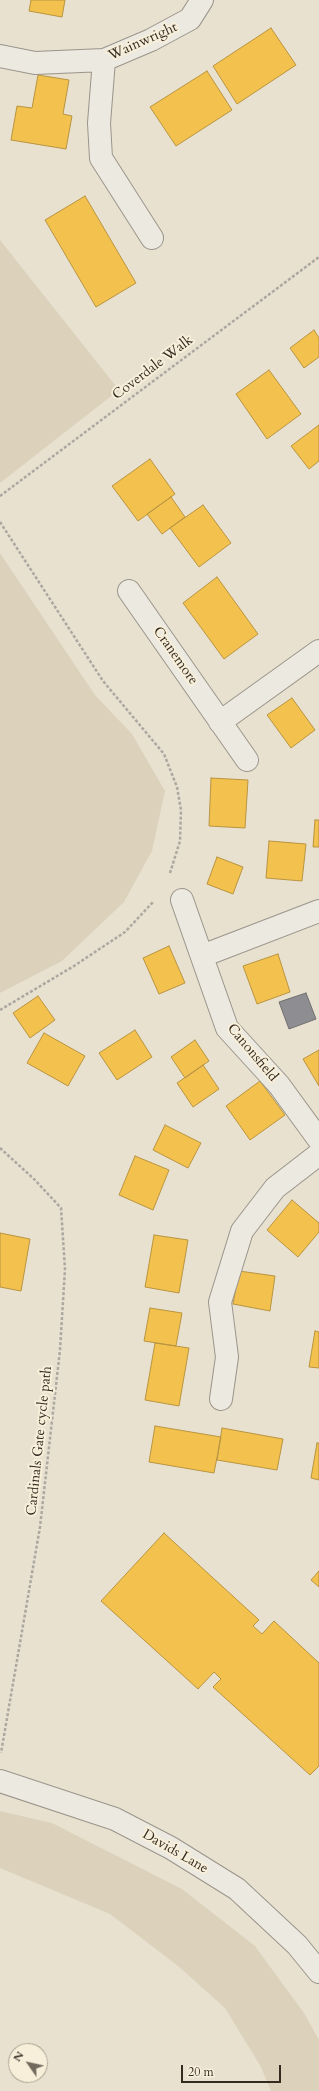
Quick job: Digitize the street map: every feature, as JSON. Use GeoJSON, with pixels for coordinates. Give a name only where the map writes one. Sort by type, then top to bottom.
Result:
{"type":"FeatureCollection","features":[{"type":"Feature","properties":{"kind":"street","name":"Wainwright"},"geometry":{"type":"LineString","coordinates":[[0,56],[35,63],[104,60],[151,40],[190,19],[202,0]]}},
{"type":"Feature","properties":{"kind":"street"},"geometry":{"type":"LineString","coordinates":[[104,60],[99,122],[101,158],[152,238]]}},
{"type":"Feature","properties":{"kind":"street","name":"Cranemore"},"geometry":{"type":"LineString","coordinates":[[129,591],[247,760]]}},
{"type":"Feature","properties":{"kind":"street"},"geometry":{"type":"LineString","coordinates":[[220,722],[319,651]]}},
{"type":"Feature","properties":{"kind":"street","name":"Canonsfield"},"geometry":{"type":"LineString","coordinates":[[182,900],[227,1028],[279,1085],[319,1140]]}},
{"type":"Feature","properties":{"kind":"street"},"geometry":{"type":"LineString","coordinates":[[202,956],[319,911]]}},
{"type":"Feature","properties":{"kind":"street"},"geometry":{"type":"LineString","coordinates":[[221,1399],[227,1357],[220,1302],[242,1231],[275,1188],[319,1154]]}},
{"type":"Feature","properties":{"kind":"street","name":"Davids Lane"},"geometry":{"type":"LineString","coordinates":[[0,1781],[115,1819],[171,1848],[237,1889],[298,1945],[319,1972]]}},
{"type":"Feature","properties":{"kind":"path","name":"Coverdale Walk"},"geometry":{"type":"LineString","coordinates":[[0,496],[319,256]]}},
{"type":"Feature","properties":{"kind":"path"},"geometry":{"type":"LineString","coordinates":[[0,522],[103,681],[164,754],[177,787],[181,810],[180,841],[168,880]]}},
{"type":"Feature","properties":{"kind":"path"},"geometry":{"type":"LineString","coordinates":[[0,1010],[74,966],[125,932],[156,898]]}},
{"type":"Feature","properties":{"kind":"path","name":"Cardinals Gate cycle path"},"geometry":{"type":"LineString","coordinates":[[0,1148],[34,1179],[61,1208],[65,1269],[60,1350],[40,1527],[4,1744],[0,1758]]}},
{"type":"Feature","properties":{"kind":"shaded area"},"geometry":{"type":"Polygon","coordinates":[[[0,240],[119,390],[0,483],[0,240]]]}},
{"type":"Feature","properties":{"kind":"shaded area"},"geometry":{"type":"Polygon","coordinates":[[[0,553],[95,695],[132,734],[165,791],[152,851],[124,902],[62,961],[0,993],[0,553]]]}},
{"type":"Feature","properties":{"kind":"shaded area"},"geometry":{"type":"Polygon","coordinates":[[[0,1811],[52,1823],[182,1889],[255,1946],[304,2013],[319,2040],[319,2091],[271,2091],[261,2067],[225,2008],[178,1966],[110,1914],[0,1868],[0,1811]]]}},
{"type":"Feature","properties":{"kind":"building: Homes"},"geometry":{"type":"Polygon","coordinates":[[[31,0],[65,0],[62,17],[29,11],[31,0]]]}},
{"type":"Feature","properties":{"kind":"building: Homes"},"geometry":{"type":"Polygon","coordinates":[[[271,28],[296,65],[237,104],[213,66],[271,28]]]}},
{"type":"Feature","properties":{"kind":"building: Homes"},"geometry":{"type":"Polygon","coordinates":[[[207,71],[232,110],[176,146],[150,107],[207,71]]]}},
{"type":"Feature","properties":{"kind":"building: Homes"},"geometry":{"type":"Polygon","coordinates":[[[38,75],[69,80],[63,114],[72,116],[66,149],[11,140],[17,106],[32,108],[38,75]]]}},
{"type":"Feature","properties":{"kind":"building: Homes"},"geometry":{"type":"Polygon","coordinates":[[[85,196],[136,283],[96,307],[45,220],[85,196]]]}},
{"type":"Feature","properties":{"kind":"building: Homes"},"geometry":{"type":"Polygon","coordinates":[[[314,330],[319,338],[319,357],[304,368],[290,348],[314,330]]]}},
{"type":"Feature","properties":{"kind":"building: Homes"},"geometry":{"type":"Polygon","coordinates":[[[269,370],[301,414],[267,439],[236,394],[269,370]]]}},
{"type":"Feature","properties":{"kind":"building: Homes"},"geometry":{"type":"Polygon","coordinates":[[[319,425],[319,461],[309,469],[291,446],[319,425]]]}},
{"type":"Feature","properties":{"kind":"building: Homes"},"geometry":{"type":"Polygon","coordinates":[[[150,459],[175,494],[138,521],[112,486],[150,459]]]}},
{"type":"Feature","properties":{"kind":"building: Homes"},"geometry":{"type":"Polygon","coordinates":[[[171,497],[185,517],[162,534],[147,514],[171,497]]]}},
{"type":"Feature","properties":{"kind":"building: Homes"},"geometry":{"type":"Polygon","coordinates":[[[203,505],[231,543],[199,567],[170,528],[203,505]]]}},
{"type":"Feature","properties":{"kind":"building: Homes"},"geometry":{"type":"Polygon","coordinates":[[[217,577],[258,634],[224,659],[183,603],[217,577]]]}},
{"type":"Feature","properties":{"kind":"building: Homes"},"geometry":{"type":"Polygon","coordinates":[[[292,698],[315,730],[291,748],[267,715],[292,698]]]}},
{"type":"Feature","properties":{"kind":"building: Homes"},"geometry":{"type":"Polygon","coordinates":[[[211,778],[248,780],[245,828],[209,826],[211,778]]]}},
{"type":"Feature","properties":{"kind":"building: Homes"},"geometry":{"type":"Polygon","coordinates":[[[315,820],[319,820],[319,847],[313,847],[315,820]]]}},
{"type":"Feature","properties":{"kind":"building: Homes"},"geometry":{"type":"Polygon","coordinates":[[[269,841],[306,844],[302,881],[266,878],[269,841]]]}},
{"type":"Feature","properties":{"kind":"building: Homes"},"geometry":{"type":"Polygon","coordinates":[[[217,857],[243,867],[233,894],[207,884],[217,857]]]}},
{"type":"Feature","properties":{"kind":"building: Homes"},"geometry":{"type":"Polygon","coordinates":[[[169,946],[185,983],[159,994],[143,958],[169,946]]]}},
{"type":"Feature","properties":{"kind":"building: Homes"},"geometry":{"type":"Polygon","coordinates":[[[278,954],[290,992],[257,1004],[243,966],[278,954]]]}},
{"type":"Feature","properties":{"kind":"building: Homes"},"geometry":{"type":"Polygon","coordinates":[[[38,996],[55,1020],[30,1038],[13,1013],[38,996]]]}},
{"type":"Feature","properties":{"kind":"building: Homes"},"geometry":{"type":"Polygon","coordinates":[[[135,1030],[152,1057],[117,1080],[99,1053],[135,1030]]]}},
{"type":"Feature","properties":{"kind":"building: Homes"},"geometry":{"type":"Polygon","coordinates":[[[44,1033],[85,1056],[68,1086],[27,1063],[44,1033]]]}},
{"type":"Feature","properties":{"kind":"building: Homes"},"geometry":{"type":"Polygon","coordinates":[[[195,1040],[209,1061],[185,1078],[171,1057],[195,1040]]]}},
{"type":"Feature","properties":{"kind":"building: Homes"},"geometry":{"type":"Polygon","coordinates":[[[319,1050],[319,1086],[303,1059],[319,1050]]]}},
{"type":"Feature","properties":{"kind":"building: Homes"},"geometry":{"type":"Polygon","coordinates":[[[203,1065],[219,1089],[193,1107],[177,1083],[203,1065]]]}},
{"type":"Feature","properties":{"kind":"building: Homes"},"geometry":{"type":"Polygon","coordinates":[[[260,1081],[285,1115],[250,1140],[226,1106],[260,1081]]]}},
{"type":"Feature","properties":{"kind":"building: Homes"},"geometry":{"type":"Polygon","coordinates":[[[165,1125],[201,1143],[188,1168],[153,1150],[165,1125]]]}},
{"type":"Feature","properties":{"kind":"building: Homes"},"geometry":{"type":"Polygon","coordinates":[[[135,1156],[169,1170],[153,1210],[119,1195],[135,1156]]]}},
{"type":"Feature","properties":{"kind":"building: Homes"},"geometry":{"type":"Polygon","coordinates":[[[292,1200],[319,1223],[319,1232],[298,1257],[267,1230],[292,1200]]]}},
{"type":"Feature","properties":{"kind":"building: Homes"},"geometry":{"type":"Polygon","coordinates":[[[0,1233],[30,1239],[21,1291],[0,1287],[0,1233]]]}},
{"type":"Feature","properties":{"kind":"building: Homes"},"geometry":{"type":"Polygon","coordinates":[[[154,1235],[188,1240],[179,1293],[145,1287],[154,1235]]]}},
{"type":"Feature","properties":{"kind":"building: Homes"},"geometry":{"type":"Polygon","coordinates":[[[239,1271],[275,1276],[270,1311],[233,1304],[239,1271]]]}},
{"type":"Feature","properties":{"kind":"building: Homes"},"geometry":{"type":"Polygon","coordinates":[[[150,1308],[182,1313],[176,1346],[144,1341],[150,1308]]]}},
{"type":"Feature","properties":{"kind":"building: Homes"},"geometry":{"type":"Polygon","coordinates":[[[315,1331],[319,1332],[319,1368],[309,1367],[315,1331]]]}},
{"type":"Feature","properties":{"kind":"building: Homes"},"geometry":{"type":"Polygon","coordinates":[[[155,1343],[189,1348],[179,1406],[145,1400],[155,1343]]]}},
{"type":"Feature","properties":{"kind":"building: Homes"},"geometry":{"type":"Polygon","coordinates":[[[155,1426],[221,1437],[214,1473],[149,1462],[155,1426]]]}},
{"type":"Feature","properties":{"kind":"building: Homes"},"geometry":{"type":"Polygon","coordinates":[[[222,1428],[283,1439],[277,1470],[217,1460],[222,1428]]]}},
{"type":"Feature","properties":{"kind":"building: Homes"},"geometry":{"type":"Polygon","coordinates":[[[317,1443],[319,1443],[319,1480],[311,1478],[317,1443]]]}},
{"type":"Feature","properties":{"kind":"building: Homes"},"geometry":{"type":"Polygon","coordinates":[[[164,1533],[259,1620],[253,1626],[262,1634],[274,1621],[319,1663],[319,1766],[310,1775],[213,1687],[221,1679],[214,1672],[198,1689],[101,1601],[164,1533]]]}},
{"type":"Feature","properties":{"kind":"building: Homes"},"geometry":{"type":"Polygon","coordinates":[[[319,1571],[319,1587],[311,1580],[319,1571]]]}},
{"type":"Feature","properties":{"kind":"building: Industry"},"geometry":{"type":"Polygon","coordinates":[[[306,993],[316,1019],[289,1029],[279,1002],[306,993]]]}}]}
